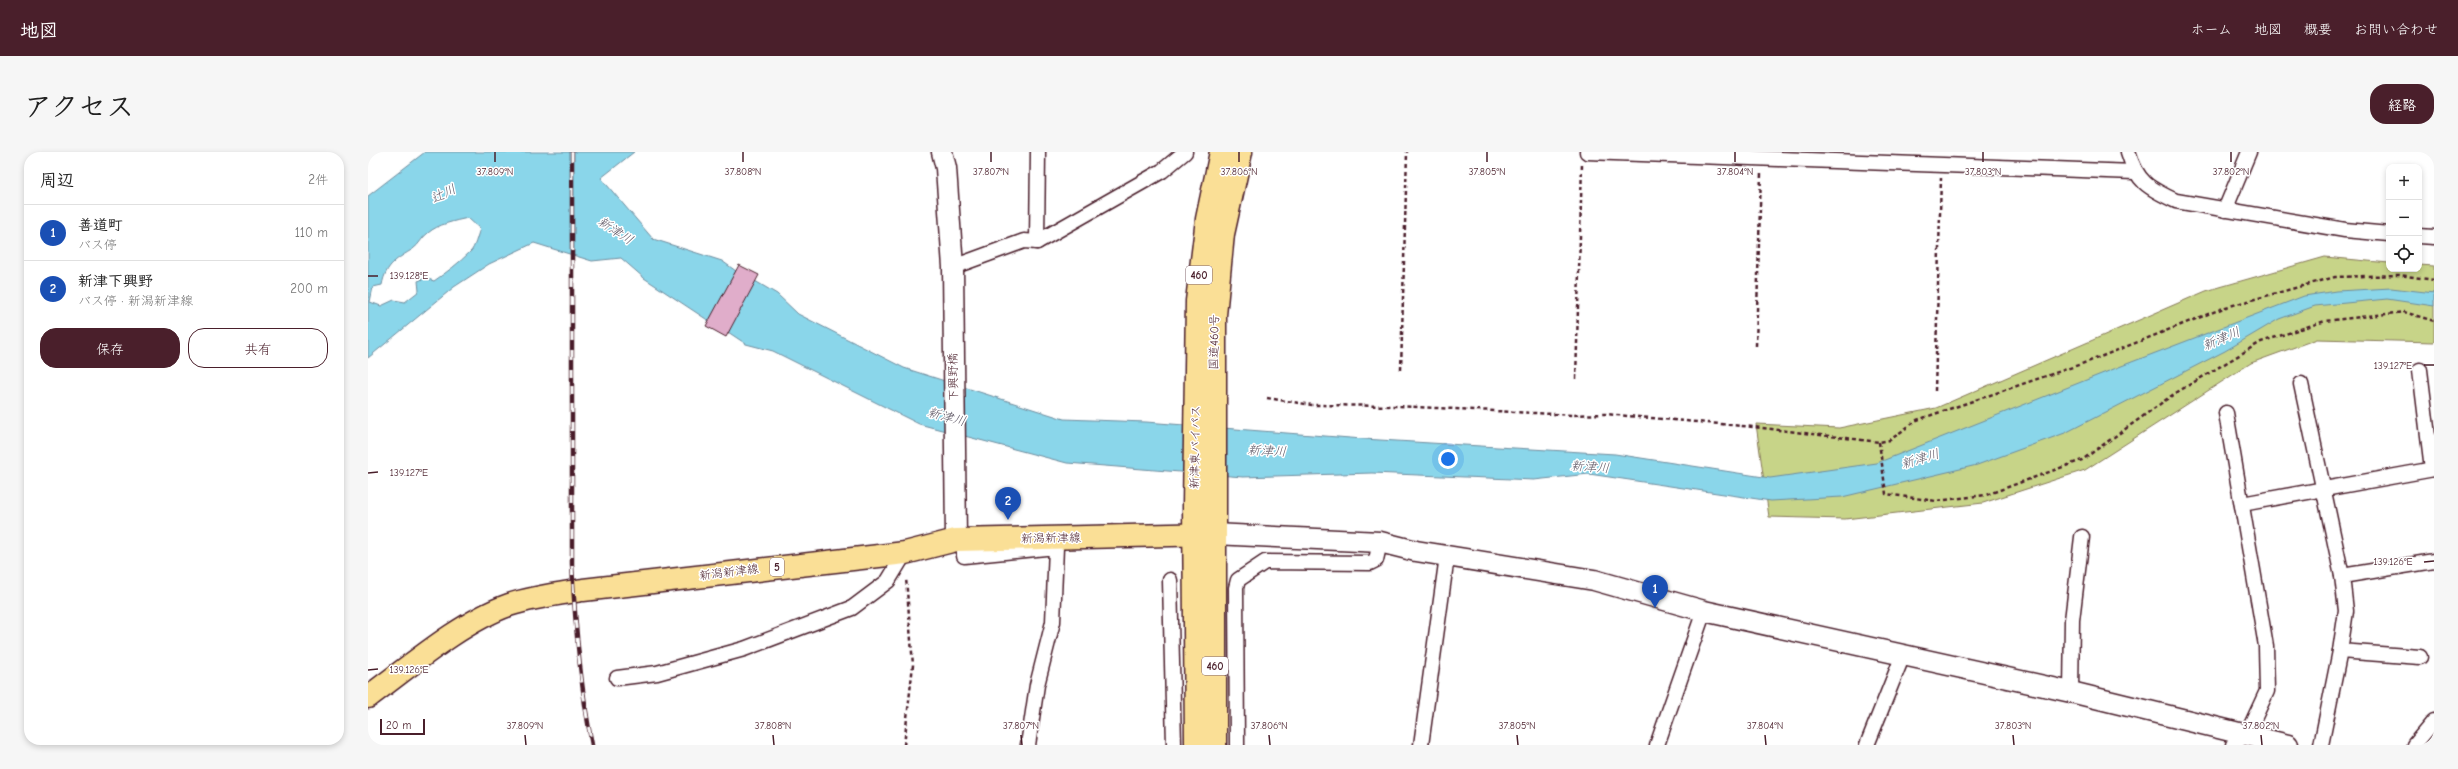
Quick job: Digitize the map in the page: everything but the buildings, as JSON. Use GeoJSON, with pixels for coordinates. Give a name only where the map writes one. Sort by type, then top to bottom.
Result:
{"type":"FeatureCollection","features":[{"type":"Feature","properties":{"kind":"main road","name":"新津東バイパス"},"geometry":{"type":"LineString","coordinates":[[1205,399],[1197,301],[1201,258],[1221,152]]}},
{"type":"Feature","properties":{"kind":"main road","name":"国道460号"},"geometry":{"type":"LineString","coordinates":[[1204,534],[1205,399],[1223,234],[1241,152]]}},
{"type":"Feature","properties":{"kind":"main road","name":"新潟新津線"},"geometry":{"type":"LineString","coordinates":[[368,697],[447,640],[478,621],[508,606],[540,597],[583,590],[905,553],[960,540],[1204,534]]}},
{"type":"Feature","properties":{"kind":"main road","name":"460"},"geometry":{"type":"LineString","coordinates":[[1204,534],[1205,587],[1215,745]]}},
{"type":"Feature","properties":{"kind":"main road","name":"460"},"geometry":{"type":"LineString","coordinates":[[1196,745],[1205,587]]}},
{"type":"Feature","properties":{"kind":"street","name":"下興野橋"},"geometry":{"type":"LineString","coordinates":[[942,152],[946,168],[953,267],[952,307],[954,447],[960,540]]}},
{"type":"Feature","properties":{"kind":"street"},"geometry":{"type":"LineString","coordinates":[[1037,242],[1038,152]]}},
{"type":"Feature","properties":{"kind":"street"},"geometry":{"type":"LineString","coordinates":[[953,267],[1024,240],[1037,242],[1162,170],[1185,152]]}},
{"type":"Feature","properties":{"kind":"street"},"geometry":{"type":"LineString","coordinates":[[2128,152],[2134,172],[2150,189],[2176,201],[2345,230],[2386,234]]}},
{"type":"Feature","properties":{"kind":"street"},"geometry":{"type":"LineString","coordinates":[[2225,210],[2249,152]]}},
{"type":"Feature","properties":{"kind":"street"},"geometry":{"type":"LineString","coordinates":[[1585,156],[1761,158],[2134,172]]}},
{"type":"Feature","properties":{"kind":"street"},"geometry":{"type":"LineString","coordinates":[[2422,236],[2434,237]]}},
{"type":"Feature","properties":{"kind":"street"},"geometry":{"type":"LineString","coordinates":[[2242,504],[2322,488],[2433,469],[2420,370]]}},
{"type":"Feature","properties":{"kind":"street"},"geometry":{"type":"LineString","coordinates":[[2301,384],[2342,576],[2346,610],[2340,651],[2321,745]]}},
{"type":"Feature","properties":{"kind":"street"},"geometry":{"type":"LineString","coordinates":[[2226,414],[2266,646],[2267,691],[2240,740]]}},
{"type":"Feature","properties":{"kind":"street"},"geometry":{"type":"LineString","coordinates":[[1204,534],[1380,542],[1447,556],[1594,580],[1704,611],[2071,692],[2240,740],[2288,745]]}},
{"type":"Feature","properties":{"kind":"street"},"geometry":{"type":"LineString","coordinates":[[2071,692],[2072,620],[2082,537]]}},
{"type":"Feature","properties":{"kind":"street"},"geometry":{"type":"LineString","coordinates":[[960,540],[964,556],[1056,547],[1053,622],[1038,685],[1028,745]]}},
{"type":"Feature","properties":{"kind":"street"},"geometry":{"type":"LineString","coordinates":[[1237,745],[1236,588],[1238,580],[1265,562],[1370,563],[1376,560],[1380,542]]}},
{"type":"Feature","properties":{"kind":"street"},"geometry":{"type":"LineString","coordinates":[[617,678],[657,673],[744,649],[852,608],[888,581],[905,553]]}},
{"type":"Feature","properties":{"kind":"street"},"geometry":{"type":"LineString","coordinates":[[1421,745],[1447,556]]}},
{"type":"Feature","properties":{"kind":"street"},"geometry":{"type":"LineString","coordinates":[[2342,576],[2434,561]]}},
{"type":"Feature","properties":{"kind":"street"},"geometry":{"type":"LineString","coordinates":[[1170,580],[1174,745]]}},
{"type":"Feature","properties":{"kind":"street"},"geometry":{"type":"LineString","coordinates":[[1657,745],[1704,611]]}},
{"type":"Feature","properties":{"kind":"street"},"geometry":{"type":"LineString","coordinates":[[2340,651],[2420,657]]}},
{"type":"Feature","properties":{"kind":"street"},"geometry":{"type":"LineString","coordinates":[[1867,745],[1903,655]]}},
{"type":"Feature","properties":{"kind":"street"},"geometry":{"type":"LineString","coordinates":[[2414,745],[2434,721]]}},
{"type":"Feature","properties":{"kind":"path"},"geometry":{"type":"LineString","coordinates":[[1401,370],[1407,152]]}},
{"type":"Feature","properties":{"kind":"path"},"geometry":{"type":"LineString","coordinates":[[1576,379],[1585,156]]}},
{"type":"Feature","properties":{"kind":"path"},"geometry":{"type":"LineString","coordinates":[[1756,346],[1761,158]]}},
{"type":"Feature","properties":{"kind":"path"},"geometry":{"type":"LineString","coordinates":[[1935,391],[1941,164]]}},
{"type":"Feature","properties":{"kind":"path"},"geometry":{"type":"LineString","coordinates":[[1267,398],[1312,405],[1573,415],[1605,414],[1762,428],[1879,442],[1890,440],[1917,420],[2090,361],[2226,307],[2335,277],[2399,275],[2434,280]]}},
{"type":"Feature","properties":{"kind":"path"},"geometry":{"type":"LineString","coordinates":[[1879,442],[1886,494],[1895,493],[1936,500],[1986,495],[2082,460],[2174,394],[2261,342],[2325,320],[2404,312],[2434,321]]}},
{"type":"Feature","properties":{"kind":"path"},"geometry":{"type":"LineString","coordinates":[[904,745],[913,665],[905,553]]}},
{"type":"Feature","properties":{"kind":"green space"},"geometry":{"type":"Polygon","coordinates":[[[2325,257],[2386,263],[2386,272],[2422,272],[2422,265],[2434,266],[2434,342],[2317,339],[2251,363],[2085,470],[1983,503],[1845,519],[1769,517],[1756,424],[1839,428],[1936,408],[2206,291],[2325,257]]]}},
{"type":"Feature","properties":{"kind":"water"},"geometry":{"type":"Polygon","coordinates":[[[425,152],[634,152],[601,178],[653,239],[722,261],[736,271],[709,321],[644,278],[621,258],[592,261],[534,243],[489,264],[454,287],[368,358],[368,196],[425,152]],[[468,218],[447,223],[432,230],[415,247],[397,259],[389,267],[382,285],[373,287],[370,302],[381,306],[394,300],[405,302],[419,291],[418,281],[425,278],[434,281],[462,260],[475,245],[480,229],[468,218]]]}},
{"type":"Feature","properties":{"kind":"water","name":"新津川"},"geometry":{"type":"Polygon","coordinates":[[[755,281],[777,294],[798,314],[904,368],[1064,419],[1146,422],[1363,439],[1615,454],[1770,478],[1877,463],[2124,365],[2304,296],[2337,291],[2391,288],[2434,293],[2434,306],[2387,299],[2315,306],[2279,319],[2225,351],[2065,433],[1977,465],[1842,497],[1771,501],[1589,474],[1534,480],[1372,473],[1243,477],[1067,463],[919,424],[773,351],[746,344],[728,332],[755,281]]]}},
{"type":"Feature","properties":{"kind":"railway"},"geometry":{"type":"LineString","coordinates":[[572,152],[572,564],[579,655],[584,700],[592,745]]}},
{"type":"Feature","properties":{"kind":"place","name":"新津下興野"},"geometry":{"type":"Point","coordinates":[1008,520]}},
{"type":"Feature","properties":{"kind":"place","name":"善道町"},"geometry":{"type":"Point","coordinates":[1655,608]}},
{"type":"Feature","properties":{"kind":"water label","name":"辻川"},"geometry":{"type":"Point","coordinates":[443,193]}}]}
